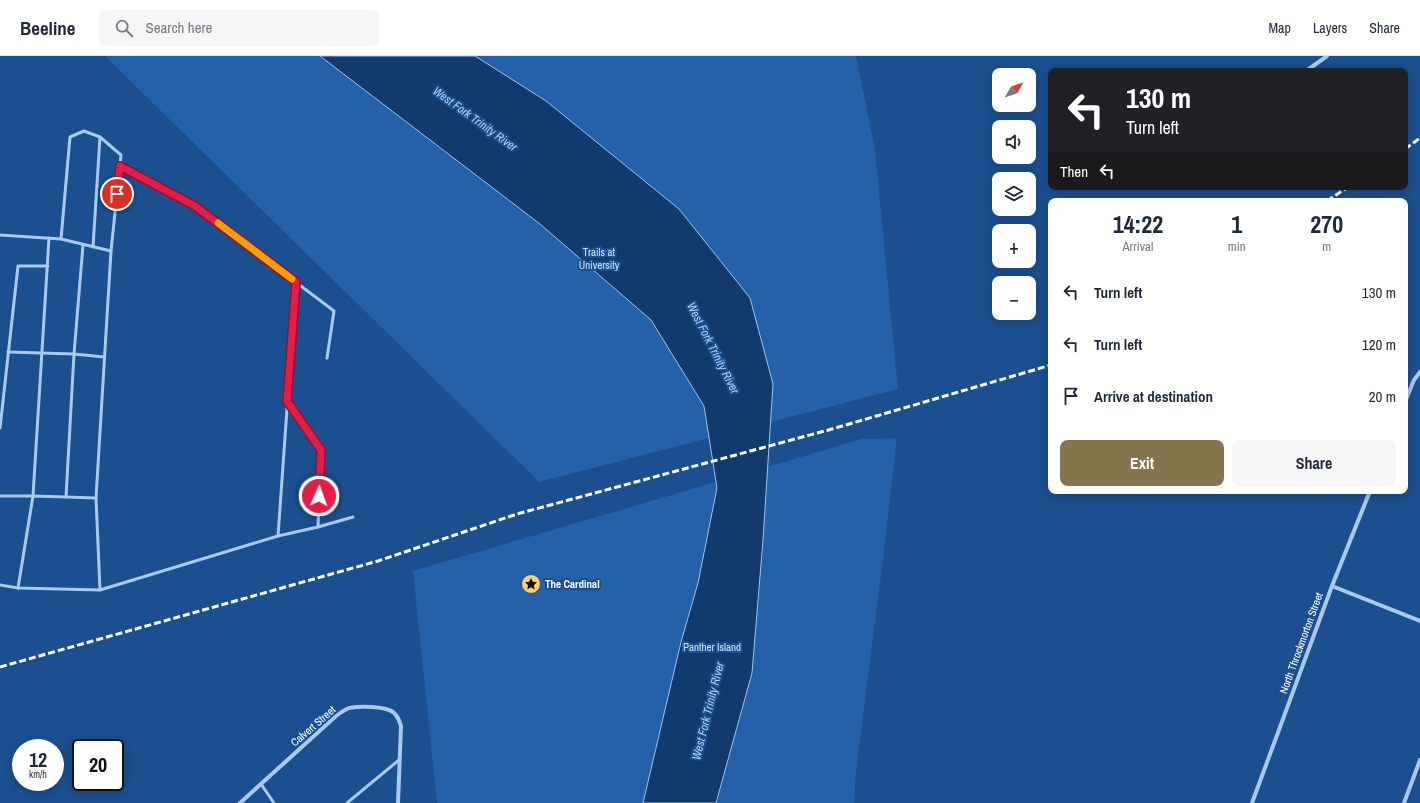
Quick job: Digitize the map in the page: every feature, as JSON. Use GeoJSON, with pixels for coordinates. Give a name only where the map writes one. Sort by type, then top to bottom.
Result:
{"type":"FeatureCollection","features":[{"type":"Feature","properties":{"kind":"street"},"geometry":{"type":"LineString","coordinates":[[1310,68],[1328,56]]}},
{"type":"Feature","properties":{"kind":"street"},"geometry":{"type":"LineString","coordinates":[[1408,395],[1414,380],[1420,372]]}},
{"type":"Feature","properties":{"kind":"street","name":"North Throckmorton Street"},"geometry":{"type":"LineString","coordinates":[[1252,803],[1332,586],[1369,494]]}},
{"type":"Feature","properties":{"kind":"street"},"geometry":{"type":"LineString","coordinates":[[1332,586],[1420,621]]}},
{"type":"Feature","properties":{"kind":"street","name":"Calvert Street"},"geometry":{"type":"LineString","coordinates":[[240,803],[336,716],[348,709],[380,708],[394,713],[399,719],[401,726],[398,803]]}},
{"type":"Feature","properties":{"kind":"street"},"geometry":{"type":"LineString","coordinates":[[1404,803],[1420,760]]}},
{"type":"Feature","properties":{"kind":"lane"},"geometry":{"type":"LineString","coordinates":[[61,239],[70,137],[84,131],[100,137],[121,155],[111,251],[96,498],[100,590]]}},
{"type":"Feature","properties":{"kind":"lane"},"geometry":{"type":"LineString","coordinates":[[93,247],[100,137]]}},
{"type":"Feature","properties":{"kind":"lane"},"geometry":{"type":"LineString","coordinates":[[120,166],[195,206],[334,311],[327,358]]}},
{"type":"Feature","properties":{"kind":"lane"},"geometry":{"type":"LineString","coordinates":[[0,235],[61,239],[111,251]]}},
{"type":"Feature","properties":{"kind":"lane"},"geometry":{"type":"LineString","coordinates":[[18,588],[32,496],[49,238]]}},
{"type":"Feature","properties":{"kind":"lane"},"geometry":{"type":"LineString","coordinates":[[66,498],[74,354],[83,245]]}},
{"type":"Feature","properties":{"kind":"lane"},"geometry":{"type":"LineString","coordinates":[[0,428],[18,266],[48,266]]}},
{"type":"Feature","properties":{"kind":"lane"},"geometry":{"type":"LineString","coordinates":[[278,536],[296,282]]}},
{"type":"Feature","properties":{"kind":"lane"},"geometry":{"type":"LineString","coordinates":[[8,352],[74,354],[104,357]]}},
{"type":"Feature","properties":{"kind":"lane"},"geometry":{"type":"LineString","coordinates":[[287,401],[321,450],[318,527]]}},
{"type":"Feature","properties":{"kind":"lane"},"geometry":{"type":"LineString","coordinates":[[0,496],[96,498]]}},
{"type":"Feature","properties":{"kind":"lane"},"geometry":{"type":"LineString","coordinates":[[0,585],[18,588],[100,590],[278,536],[353,517]]}},
{"type":"Feature","properties":{"kind":"lane"},"geometry":{"type":"LineString","coordinates":[[347,803],[399,760]]}},
{"type":"Feature","properties":{"kind":"lane"},"geometry":{"type":"LineString","coordinates":[[261,784],[274,803]]}},
{"type":"Feature","properties":{"kind":"green space","name":"Trails at University"},"geometry":{"type":"Polygon","coordinates":[[[105,56],[856,56],[875,150],[898,389],[539,482],[105,56]]]}},
{"type":"Feature","properties":{"kind":"green space","name":"Panther Island"},"geometry":{"type":"Polygon","coordinates":[[[897,438],[856,772],[854,803],[437,803],[413,571],[862,439],[897,438]]]}},
{"type":"Feature","properties":{"kind":"water","name":"West Fork Trinity River"},"geometry":{"type":"Polygon","coordinates":[[[320,56],[475,56],[546,101],[679,209],[750,298],[773,384],[763,540],[752,673],[716,803],[643,803],[681,642],[698,583],[717,488],[704,406],[651,320],[540,224],[320,56]]]}},
{"type":"Feature","properties":{"kind":"railway"},"geometry":{"type":"LineString","coordinates":[[1408,147],[1420,138]]}},
{"type":"Feature","properties":{"kind":"railway"},"geometry":{"type":"LineString","coordinates":[[1332,198],[1344,190]]}},
{"type":"Feature","properties":{"kind":"railway"},"geometry":{"type":"LineString","coordinates":[[0,667],[378,561],[517,514],[832,429],[1048,366]]}},
{"type":"Feature","properties":{"kind":"slow traffic"},"geometry":{"type":"LineString","coordinates":[[218,223],[292,279]]}},
{"type":"Feature","properties":{"kind":"place","name":"The Cardinal"},"geometry":{"type":"Point","coordinates":[531,584]}},
{"type":"Feature","properties":{"kind":"route"},"geometry":{"type":"LineString","coordinates":[[117,194],[120,166],[195,206],[296,282],[287,401],[321,450],[319,496]]}}]}
